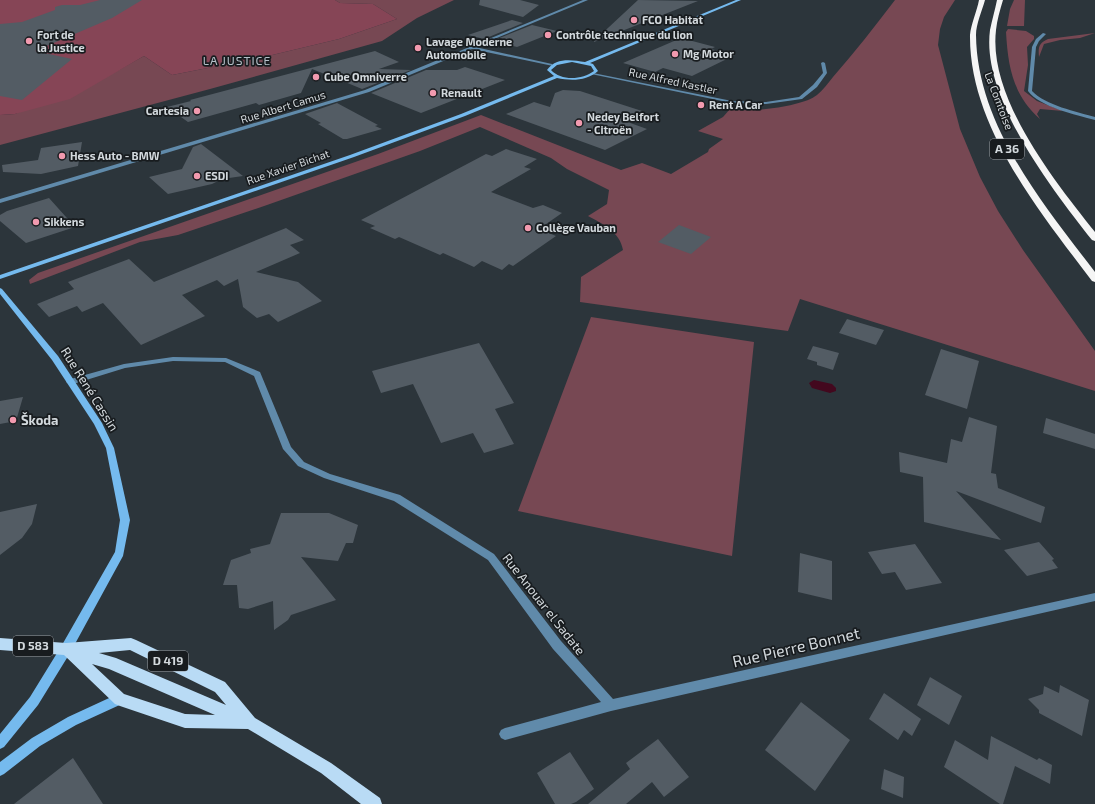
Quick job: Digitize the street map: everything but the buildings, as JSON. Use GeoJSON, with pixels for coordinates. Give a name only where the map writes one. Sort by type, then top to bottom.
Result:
{"type":"FeatureCollection","features":[{"type":"Feature","properties":{"kind":"highway","name":"La Comtoise"},"geometry":{"type":"LineString","coordinates":[[982,0],[973,27],[972,50],[974,64],[984,98],[997,131],[1020,172],[1095,279]]}},
{"type":"Feature","properties":{"kind":"highway","name":"La Comtoise"},"geometry":{"type":"LineString","coordinates":[[1000,0],[994,18],[992,43],[994,60],[1004,94],[1029,145],[1095,238]]}},
{"type":"Feature","properties":{"kind":"main road"},"geometry":{"type":"LineString","coordinates":[[587,63],[739,0]]}},
{"type":"Feature","properties":{"kind":"main road"},"geometry":{"type":"LineString","coordinates":[[572,61],[587,63],[595,68],[596,71],[593,74],[581,78],[558,76],[549,70],[552,65],[572,61]]}},
{"type":"Feature","properties":{"kind":"main road","name":"Rue Xavier Bichat"},"geometry":{"type":"LineString","coordinates":[[0,277],[352,156],[463,115],[558,76]]}},
{"type":"Feature","properties":{"kind":"main road","name":"Rue René Cassin"},"geometry":{"type":"LineString","coordinates":[[0,291],[55,358],[98,424],[110,448],[125,520],[120,553],[66,649],[34,701],[0,743]]}},
{"type":"Feature","properties":{"kind":"main road","name":"D 583"},"geometry":{"type":"LineString","coordinates":[[0,644],[66,649]]}},
{"type":"Feature","properties":{"kind":"main road","name":"D 419"},"geometry":{"type":"LineString","coordinates":[[66,649],[131,644],[220,687],[251,724]]}},
{"type":"Feature","properties":{"kind":"main road"},"geometry":{"type":"LineString","coordinates":[[66,649],[120,699],[186,720],[251,724]]}},
{"type":"Feature","properties":{"kind":"main road"},"geometry":{"type":"LineString","coordinates":[[66,649],[111,663],[251,724],[326,768],[374,804]]}},
{"type":"Feature","properties":{"kind":"main road"},"geometry":{"type":"LineString","coordinates":[[0,770],[36,742],[54,731],[120,699]]}},
{"type":"Feature","properties":{"kind":"street","name":"Rue Albert Camus"},"geometry":{"type":"LineString","coordinates":[[0,202],[367,91],[586,0]]}},
{"type":"Feature","properties":{"kind":"street"},"geometry":{"type":"LineString","coordinates":[[1044,34],[1035,41],[1033,47],[1034,65],[1029,89],[1032,95],[1095,119]]}},
{"type":"Feature","properties":{"kind":"street"},"geometry":{"type":"LineString","coordinates":[[473,48],[552,65]]}},
{"type":"Feature","properties":{"kind":"street","name":"Rue Alfred Kastler"},"geometry":{"type":"LineString","coordinates":[[593,74],[732,102],[766,103],[800,98],[815,86],[825,73],[823,63]]}},
{"type":"Feature","properties":{"kind":"street","name":"Rue Anouar el Sadate"},"geometry":{"type":"LineString","coordinates":[[70,382],[124,366],[173,359],[226,360],[257,374],[287,449],[301,464],[327,476],[397,498],[491,557],[557,645],[611,705]]}},
{"type":"Feature","properties":{"kind":"street","name":"Rue Pierre Bonnet"},"geometry":{"type":"LineString","coordinates":[[505,734],[611,705],[1095,597]]}},
{"type":"Feature","properties":{"kind":"shaded area"},"geometry":{"type":"Polygon","coordinates":[[[0,0],[335,0],[340,3],[373,4],[397,19],[339,39],[268,56],[172,75],[144,56],[70,99],[15,114],[0,115],[0,0]]]}},
{"type":"Feature","properties":{"kind":"shaded area"},"geometry":{"type":"Polygon","coordinates":[[[335,0],[454,0],[417,18],[382,41],[0,145],[0,115],[15,114],[119,70],[144,56],[172,75],[268,56],[339,39],[397,19],[373,4],[340,3],[335,0]]]}},
{"type":"Feature","properties":{"kind":"shaded area"},"geometry":{"type":"Polygon","coordinates":[[[895,0],[955,0],[944,17],[940,29],[938,45],[960,129],[980,177],[998,211],[1023,250],[1095,351],[1095,391],[800,299],[788,331],[580,302],[581,277],[623,250],[615,233],[588,216],[607,204],[609,190],[567,169],[551,158],[480,127],[420,151],[267,205],[178,235],[140,242],[30,284],[29,280],[38,273],[378,154],[481,115],[621,170],[642,163],[671,174],[708,152],[709,149],[723,139],[698,131],[723,117],[730,109],[749,110],[788,106],[800,103],[817,95],[849,58],[895,0]]]}},
{"type":"Feature","properties":{"kind":"shaded area"},"geometry":{"type":"Polygon","coordinates":[[[1014,0],[1025,0],[1024,26],[1007,26],[1010,9],[1014,0]]]}},
{"type":"Feature","properties":{"kind":"shaded area"},"geometry":{"type":"Polygon","coordinates":[[[1008,29],[1026,31],[1034,36],[1034,39],[1027,47],[1028,65],[1024,91],[1037,101],[1063,111],[1040,109],[1037,114],[1040,119],[1024,100],[1014,80],[1008,57],[1006,32],[1008,29]]]}},
{"type":"Feature","properties":{"kind":"shaded area"},"geometry":{"type":"Polygon","coordinates":[[[1095,33],[1080,38],[1060,40],[1044,44],[1039,57],[1040,46],[1048,39],[1095,33]]]}},
{"type":"Feature","properties":{"kind":"shaded area"},"geometry":{"type":"Polygon","coordinates":[[[591,317],[754,342],[732,556],[518,511],[591,317]]]}},
{"type":"Feature","properties":{"kind":"shaded area"},"geometry":{"type":"Polygon","coordinates":[[[814,380],[832,384],[836,388],[836,391],[830,393],[812,388],[809,383],[814,380]]]}},
{"type":"Feature","properties":{"kind":"place","name":"FCO Habitat"},"geometry":{"type":"Point","coordinates":[634,20]}},
{"type":"Feature","properties":{"kind":"place","name":"Contrôle technique du lion"},"geometry":{"type":"Point","coordinates":[548,35]}},
{"type":"Feature","properties":{"kind":"place","name":"Fort de la Justice"},"geometry":{"type":"Point","coordinates":[29,41]}},
{"type":"Feature","properties":{"kind":"place","name":"Lavage Moderne Automobile"},"geometry":{"type":"Point","coordinates":[418,48]}},
{"type":"Feature","properties":{"kind":"place","name":"Mg Motor"},"geometry":{"type":"Point","coordinates":[675,54]}},
{"type":"Feature","properties":{"kind":"place","name":"Cube Omniverre"},"geometry":{"type":"Point","coordinates":[316,77]}},
{"type":"Feature","properties":{"kind":"place","name":"Renault"},"geometry":{"type":"Point","coordinates":[433,93]}},
{"type":"Feature","properties":{"kind":"place","name":"Rent A Car"},"geometry":{"type":"Point","coordinates":[701,105]}},
{"type":"Feature","properties":{"kind":"place","name":"Cartesia"},"geometry":{"type":"Point","coordinates":[197,111]}},
{"type":"Feature","properties":{"kind":"place","name":"Nedey Belfort - Citroën"},"geometry":{"type":"Point","coordinates":[579,123]}},
{"type":"Feature","properties":{"kind":"place","name":"Hess Auto - BMW"},"geometry":{"type":"Point","coordinates":[62,156]}},
{"type":"Feature","properties":{"kind":"place","name":"ESDI"},"geometry":{"type":"Point","coordinates":[197,176]}},
{"type":"Feature","properties":{"kind":"place","name":"Sikkens"},"geometry":{"type":"Point","coordinates":[36,222]}},
{"type":"Feature","properties":{"kind":"place","name":"Collège Vauban"},"geometry":{"type":"Point","coordinates":[528,228]}},
{"type":"Feature","properties":{"kind":"place","name":"Škoda"},"geometry":{"type":"Point","coordinates":[13,420]}},
{"type":"Feature","properties":{"kind":"district","name":"LA JUSTICE"},"geometry":{"type":"Point","coordinates":[237,61]}}]}
